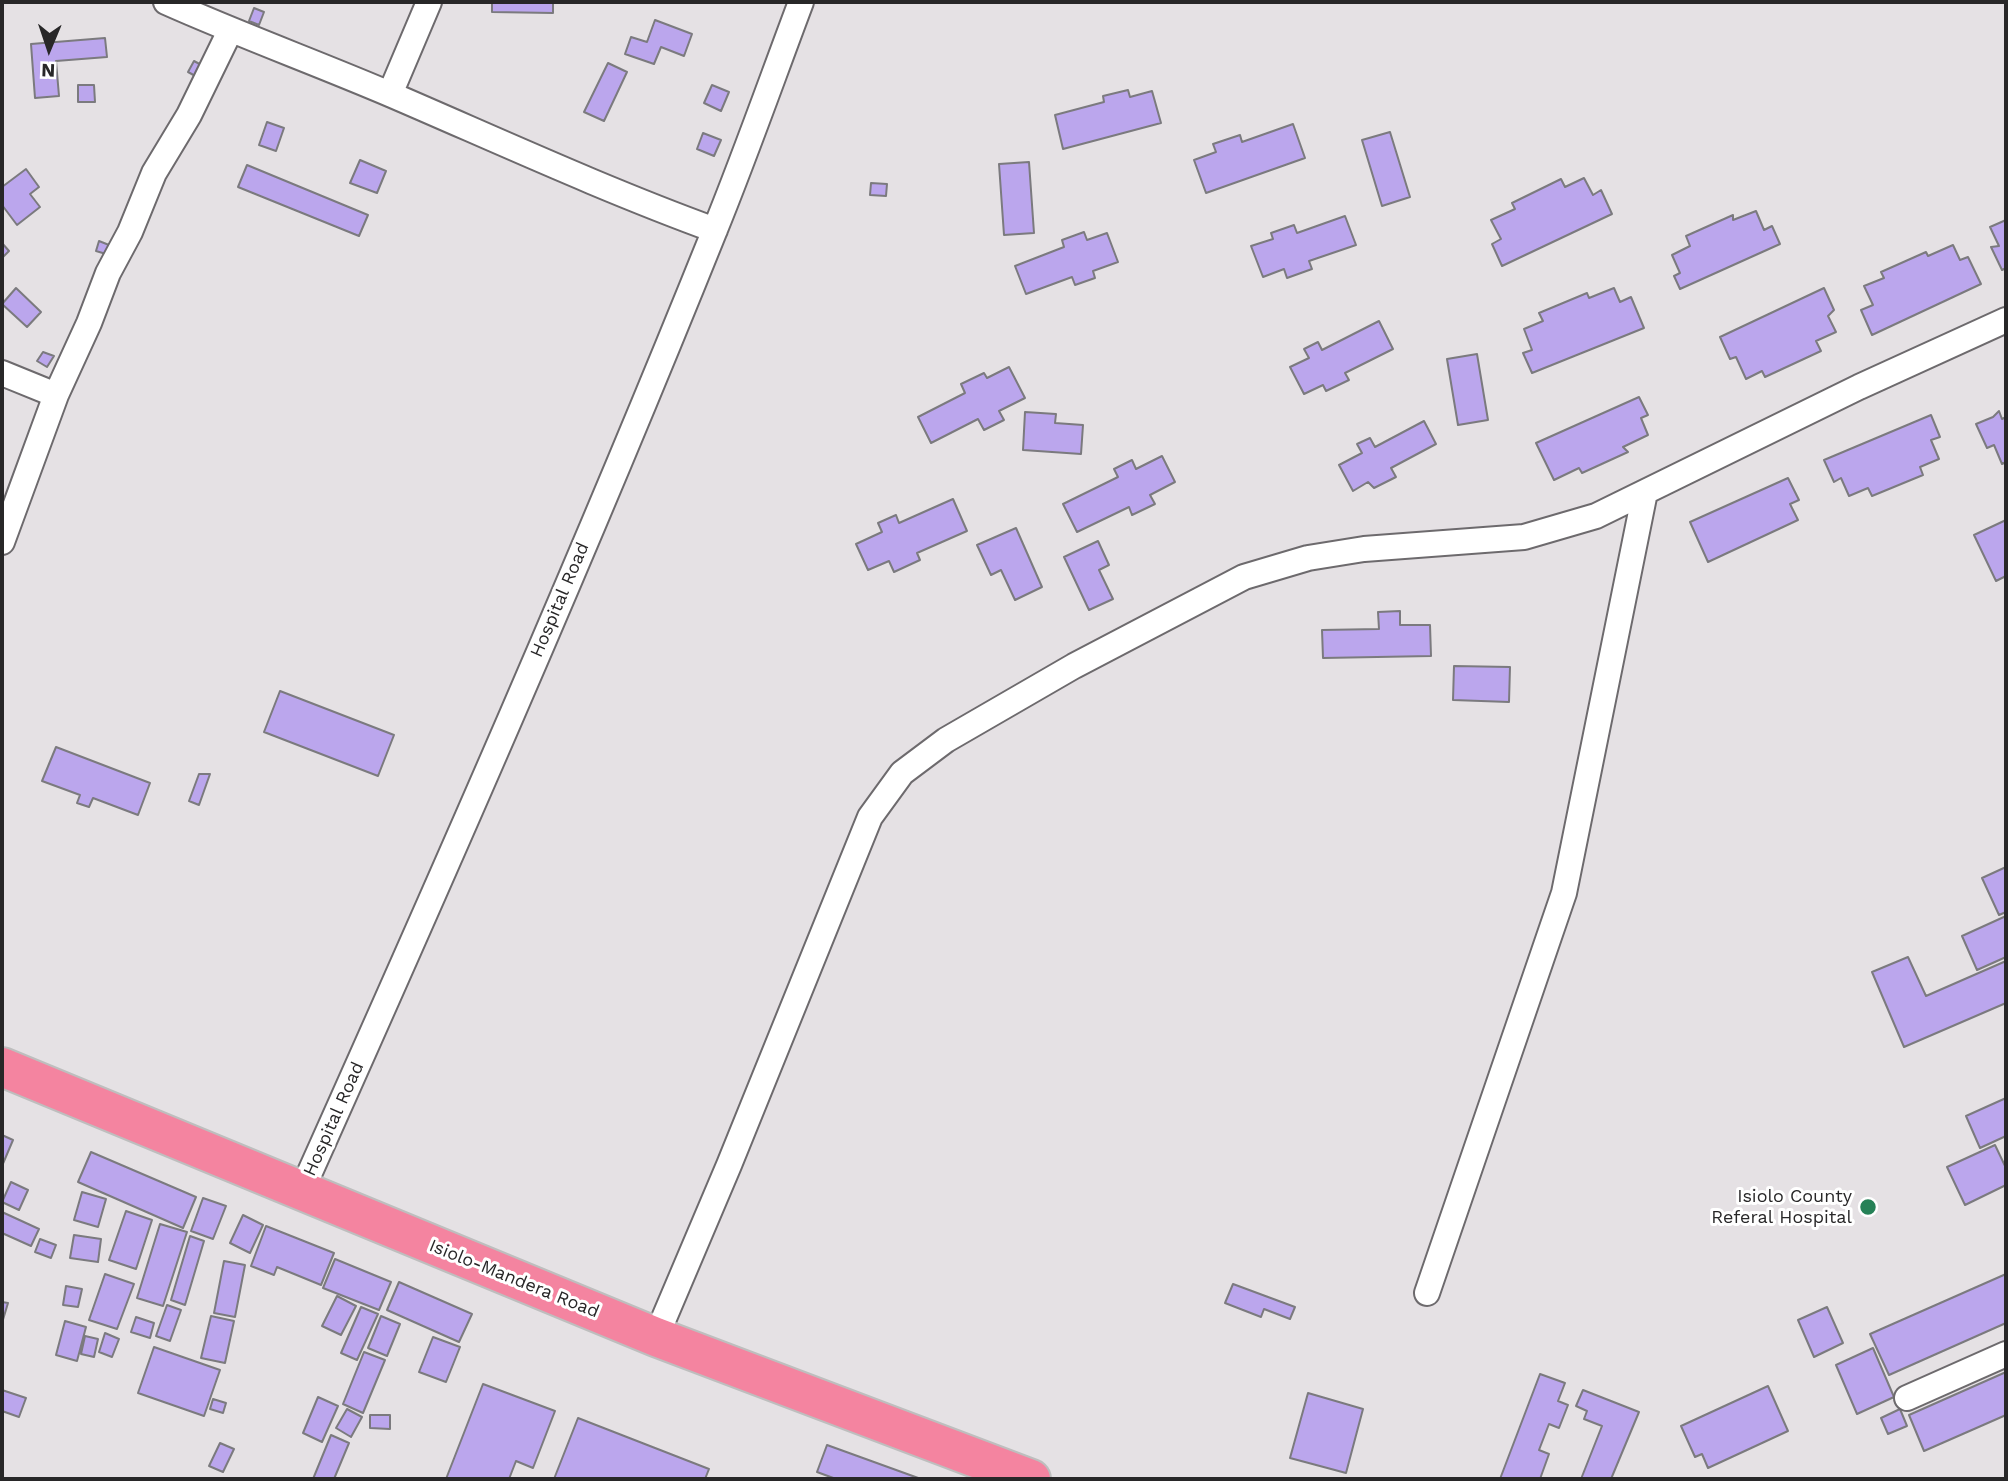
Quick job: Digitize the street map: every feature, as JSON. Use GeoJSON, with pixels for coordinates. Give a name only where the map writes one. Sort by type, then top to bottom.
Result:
{"type":"FeatureCollection","features":[{"type":"Feature","properties":{"kind":"highway","name":"Isiolo-Mandera Road"},"geometry":{"type":"LineString","coordinates":[[2,1067],[656,1337],[1031,1479]]}},
{"type":"Feature","properties":{"kind":"street"},"geometry":{"type":"LineString","coordinates":[[166,2],[390,94],[534,158],[715,230]]}},
{"type":"Feature","properties":{"kind":"street"},"geometry":{"type":"LineString","coordinates":[[390,94],[429,2]]}},
{"type":"Feature","properties":{"kind":"street","name":"Hospital Road"},"geometry":{"type":"LineString","coordinates":[[302,1190],[463,832],[715,230],[801,2]]}},
{"type":"Feature","properties":{"kind":"street"},"geometry":{"type":"LineString","coordinates":[[2,542],[57,395],[108,273],[130,232],[154,173],[189,115],[230,30]]}},
{"type":"Feature","properties":{"kind":"street"},"geometry":{"type":"LineString","coordinates":[[656,1337],[870,817],[902,773],[946,740],[1074,666],[1244,577],[1308,558],[1363,549],[1524,537],[1596,516],[1859,387],[2006,320]]}},
{"type":"Feature","properties":{"kind":"street"},"geometry":{"type":"LineString","coordinates":[[2,373],[57,395]]}},
{"type":"Feature","properties":{"kind":"street"},"geometry":{"type":"LineString","coordinates":[[1427,1293],[1564,893],[1645,492]]}},
{"type":"Feature","properties":{"kind":"street"},"geometry":{"type":"LineString","coordinates":[[1907,1398],[2006,1354]]}},
{"type":"Feature","properties":{"kind":"building"},"geometry":{"type":"Polygon","coordinates":[[[492,2],[553,2],[553,13],[492,12],[492,2]]]}},
{"type":"Feature","properties":{"kind":"building"},"geometry":{"type":"Polygon","coordinates":[[[254,8],[264,12],[259,25],[249,21],[254,8]]]}},
{"type":"Feature","properties":{"kind":"building"},"geometry":{"type":"Polygon","coordinates":[[[655,20],[692,34],[684,56],[661,47],[654,64],[625,54],[631,37],[647,42],[655,20]]]}},
{"type":"Feature","properties":{"kind":"building"},"geometry":{"type":"Polygon","coordinates":[[[105,38],[107,57],[56,61],[59,96],[35,98],[31,44],[105,38]]]}},
{"type":"Feature","properties":{"kind":"building"},"geometry":{"type":"Polygon","coordinates":[[[194,61],[205,67],[199,78],[188,72],[194,61]]]}},
{"type":"Feature","properties":{"kind":"building"},"geometry":{"type":"Polygon","coordinates":[[[608,63],[627,72],[604,121],[584,112],[608,63]]]}},
{"type":"Feature","properties":{"kind":"building"},"geometry":{"type":"Polygon","coordinates":[[[78,85],[94,85],[95,102],[78,102],[78,85]]]}},
{"type":"Feature","properties":{"kind":"building"},"geometry":{"type":"Polygon","coordinates":[[[712,85],[729,92],[721,111],[704,103],[712,85]]]}},
{"type":"Feature","properties":{"kind":"building"},"geometry":{"type":"Polygon","coordinates":[[[1128,90],[1130,97],[1152,91],[1161,123],[1063,149],[1055,115],[1104,102],[1103,96],[1128,90]]]}},
{"type":"Feature","properties":{"kind":"building"},"geometry":{"type":"Polygon","coordinates":[[[267,122],[284,128],[276,151],[259,145],[267,122]]]}},
{"type":"Feature","properties":{"kind":"building"},"geometry":{"type":"Polygon","coordinates":[[[1293,124],[1305,158],[1206,193],[1194,160],[1216,152],[1213,144],[1240,135],[1242,142],[1293,124]]]}},
{"type":"Feature","properties":{"kind":"building"},"geometry":{"type":"Polygon","coordinates":[[[1390,132],[1410,197],[1382,206],[1362,140],[1390,132]]]}},
{"type":"Feature","properties":{"kind":"building"},"geometry":{"type":"Polygon","coordinates":[[[703,133],[721,140],[714,156],[697,149],[703,133]]]}},
{"type":"Feature","properties":{"kind":"building"},"geometry":{"type":"Polygon","coordinates":[[[360,160],[386,171],[377,193],[350,183],[360,160]]]}},
{"type":"Feature","properties":{"kind":"building"},"geometry":{"type":"Polygon","coordinates":[[[1029,162],[1034,233],[1004,235],[999,164],[1029,162]]]}},
{"type":"Feature","properties":{"kind":"building"},"geometry":{"type":"Polygon","coordinates":[[[247,165],[368,215],[359,236],[238,187],[247,165]]]}},
{"type":"Feature","properties":{"kind":"building"},"geometry":{"type":"Polygon","coordinates":[[[26,169],[39,187],[30,194],[40,207],[17,225],[2,205],[2,187],[26,169]]]}},
{"type":"Feature","properties":{"kind":"building"},"geometry":{"type":"Polygon","coordinates":[[[1584,178],[1593,195],[1601,190],[1612,214],[1502,266],[1492,244],[1501,239],[1491,220],[1515,209],[1512,203],[1561,179],[1565,187],[1584,178]]]}},
{"type":"Feature","properties":{"kind":"building"},"geometry":{"type":"Polygon","coordinates":[[[871,183],[887,184],[886,196],[870,195],[871,183]]]}},
{"type":"Feature","properties":{"kind":"building"},"geometry":{"type":"Polygon","coordinates":[[[1756,211],[1764,230],[1772,226],[1780,244],[1680,289],[1674,276],[1680,273],[1672,255],[1690,246],[1686,236],[1733,215],[1733,220],[1756,211]]]}},
{"type":"Feature","properties":{"kind":"building"},"geometry":{"type":"Polygon","coordinates":[[[1345,216],[1356,245],[1309,261],[1312,269],[1287,278],[1284,269],[1263,277],[1251,246],[1273,239],[1271,233],[1294,225],[1297,233],[1345,216]]]}},
{"type":"Feature","properties":{"kind":"building"},"geometry":{"type":"Polygon","coordinates":[[[2006,220],[2006,268],[2002,270],[1991,247],[1999,246],[1990,227],[2006,220]]]}},
{"type":"Feature","properties":{"kind":"building"},"geometry":{"type":"Polygon","coordinates":[[[1084,232],[1087,240],[1107,233],[1118,262],[1093,271],[1095,278],[1075,285],[1072,277],[1026,294],[1015,266],[1064,247],[1062,240],[1084,232]]]}},
{"type":"Feature","properties":{"kind":"building"},"geometry":{"type":"Polygon","coordinates":[[[99,241],[109,245],[106,254],[96,251],[99,241]]]}},
{"type":"Feature","properties":{"kind":"building"},"geometry":{"type":"Polygon","coordinates":[[[2,243],[9,251],[2,258],[2,243]]]}},
{"type":"Feature","properties":{"kind":"building"},"geometry":{"type":"Polygon","coordinates":[[[1953,245],[1960,260],[1968,257],[1981,284],[1872,335],[1861,310],[1873,305],[1864,286],[1884,278],[1881,272],[1926,252],[1928,256],[1953,245]]]}},
{"type":"Feature","properties":{"kind":"building"},"geometry":{"type":"Polygon","coordinates":[[[16,288],[41,312],[27,327],[2,304],[16,288]]]}},
{"type":"Feature","properties":{"kind":"building"},"geometry":{"type":"Polygon","coordinates":[[[1614,288],[1620,302],[1631,297],[1644,328],[1532,373],[1523,353],[1532,350],[1524,329],[1543,321],[1539,313],[1587,293],[1589,298],[1614,288]]]}},
{"type":"Feature","properties":{"kind":"building"},"geometry":{"type":"Polygon","coordinates":[[[1824,288],[1834,310],[1828,316],[1836,332],[1816,341],[1821,351],[1765,377],[1762,371],[1746,379],[1736,357],[1730,359],[1720,337],[1824,288]]]}},
{"type":"Feature","properties":{"kind":"building"},"geometry":{"type":"Polygon","coordinates":[[[1379,321],[1393,349],[1345,373],[1349,380],[1326,391],[1323,385],[1304,394],[1290,367],[1309,358],[1304,349],[1318,342],[1322,350],[1379,321]]]}},
{"type":"Feature","properties":{"kind":"building"},"geometry":{"type":"Polygon","coordinates":[[[43,352],[54,356],[47,367],[37,361],[43,352]]]}},
{"type":"Feature","properties":{"kind":"building"},"geometry":{"type":"Polygon","coordinates":[[[1477,354],[1488,420],[1458,425],[1447,359],[1477,354]]]}},
{"type":"Feature","properties":{"kind":"building"},"geometry":{"type":"Polygon","coordinates":[[[1009,367],[1025,398],[999,411],[1004,420],[984,430],[978,419],[931,443],[918,417],[965,393],[961,384],[984,373],[987,378],[1009,367]]]}},
{"type":"Feature","properties":{"kind":"building"},"geometry":{"type":"Polygon","coordinates":[[[1639,397],[1648,415],[1641,418],[1648,435],[1623,447],[1628,452],[1582,473],[1579,468],[1554,480],[1536,443],[1639,397]]]}},
{"type":"Feature","properties":{"kind":"building"},"geometry":{"type":"Polygon","coordinates":[[[1999,411],[2002,419],[2006,417],[2006,462],[2002,464],[1994,445],[1987,448],[1976,424],[1993,417],[1999,411]]]}},
{"type":"Feature","properties":{"kind":"building"},"geometry":{"type":"Polygon","coordinates":[[[1025,412],[1056,414],[1055,423],[1083,425],[1081,454],[1023,450],[1025,412]]]}},
{"type":"Feature","properties":{"kind":"building"},"geometry":{"type":"Polygon","coordinates":[[[1931,415],[1940,437],[1931,440],[1939,459],[1920,467],[1923,475],[1872,496],[1868,488],[1849,496],[1841,478],[1834,482],[1824,460],[1931,415]]]}},
{"type":"Feature","properties":{"kind":"building"},"geometry":{"type":"Polygon","coordinates":[[[1424,421],[1436,444],[1391,468],[1396,477],[1374,488],[1368,482],[1353,491],[1339,465],[1362,453],[1357,444],[1370,438],[1375,447],[1424,421]]]}},
{"type":"Feature","properties":{"kind":"building"},"geometry":{"type":"Polygon","coordinates":[[[1162,456],[1175,482],[1150,495],[1155,504],[1132,515],[1129,507],[1077,532],[1063,504],[1118,477],[1114,469],[1132,460],[1136,469],[1162,456]]]}},
{"type":"Feature","properties":{"kind":"building"},"geometry":{"type":"Polygon","coordinates":[[[1788,478],[1799,500],[1790,504],[1798,520],[1708,562],[1690,522],[1788,478]]]}},
{"type":"Feature","properties":{"kind":"building"},"geometry":{"type":"Polygon","coordinates":[[[953,499],[967,531],[917,553],[920,560],[894,572],[889,561],[868,570],[856,544],[882,532],[878,523],[896,515],[899,523],[953,499]]]}},
{"type":"Feature","properties":{"kind":"building"},"geometry":{"type":"Polygon","coordinates":[[[2006,520],[2006,576],[1996,581],[1974,535],[2006,520]]]}},
{"type":"Feature","properties":{"kind":"building"},"geometry":{"type":"Polygon","coordinates":[[[1016,528],[1042,587],[1015,600],[1001,570],[991,575],[977,545],[1016,528]]]}},
{"type":"Feature","properties":{"kind":"building"},"geometry":{"type":"Polygon","coordinates":[[[1098,541],[1109,565],[1099,570],[1113,599],[1089,610],[1064,557],[1098,541]]]}},
{"type":"Feature","properties":{"kind":"building"},"geometry":{"type":"Polygon","coordinates":[[[1400,611],[1400,625],[1430,625],[1431,656],[1323,658],[1322,630],[1379,629],[1378,612],[1400,611]]]}},
{"type":"Feature","properties":{"kind":"building"},"geometry":{"type":"Polygon","coordinates":[[[1454,666],[1510,667],[1509,702],[1453,700],[1454,666]]]}},
{"type":"Feature","properties":{"kind":"building"},"geometry":{"type":"Polygon","coordinates":[[[280,691],[394,735],[378,776],[264,732],[280,691]]]}},
{"type":"Feature","properties":{"kind":"building"},"geometry":{"type":"Polygon","coordinates":[[[56,747],[150,783],[138,815],[93,798],[89,807],[77,803],[80,795],[42,781],[56,747]]]}},
{"type":"Feature","properties":{"kind":"building"},"geometry":{"type":"Polygon","coordinates":[[[199,774],[210,774],[199,805],[189,801],[199,774]]]}},
{"type":"Feature","properties":{"kind":"building"},"geometry":{"type":"Polygon","coordinates":[[[2006,867],[2006,912],[1999,915],[1982,878],[2006,867]]]}},
{"type":"Feature","properties":{"kind":"building"},"geometry":{"type":"Polygon","coordinates":[[[2006,916],[2006,957],[1977,970],[1962,936],[2006,916]]]}},
{"type":"Feature","properties":{"kind":"building"},"geometry":{"type":"Polygon","coordinates":[[[1908,957],[1926,996],[2006,961],[2006,1003],[1904,1047],[1872,972],[1908,957]]]}},
{"type":"Feature","properties":{"kind":"building"},"geometry":{"type":"Polygon","coordinates":[[[2006,1098],[2006,1136],[1980,1148],[1966,1116],[2006,1098]]]}},
{"type":"Feature","properties":{"kind":"building"},"geometry":{"type":"Polygon","coordinates":[[[2,1135],[13,1140],[2,1166],[2,1135]]]}},
{"type":"Feature","properties":{"kind":"building"},"geometry":{"type":"Polygon","coordinates":[[[1995,1145],[2006,1168],[2006,1185],[1965,1205],[1947,1167],[1995,1145]]]}},
{"type":"Feature","properties":{"kind":"building"},"geometry":{"type":"Polygon","coordinates":[[[91,1152],[196,1197],[183,1228],[78,1182],[91,1152]]]}},
{"type":"Feature","properties":{"kind":"building"},"geometry":{"type":"Polygon","coordinates":[[[11,1182],[28,1190],[19,1210],[2,1202],[11,1182]]]}},
{"type":"Feature","properties":{"kind":"building"},"geometry":{"type":"Polygon","coordinates":[[[82,1192],[106,1199],[98,1227],[74,1220],[82,1192]]]}},
{"type":"Feature","properties":{"kind":"building"},"geometry":{"type":"Polygon","coordinates":[[[203,1198],[226,1206],[213,1239],[191,1231],[203,1198]]]}},
{"type":"Feature","properties":{"kind":"building"},"geometry":{"type":"Polygon","coordinates":[[[126,1211],[152,1220],[136,1269],[109,1260],[126,1211]]]}},
{"type":"Feature","properties":{"kind":"building"},"geometry":{"type":"Polygon","coordinates":[[[2,1212],[39,1229],[31,1246],[2,1233],[2,1212]]]}},
{"type":"Feature","properties":{"kind":"building"},"geometry":{"type":"Polygon","coordinates":[[[243,1215],[263,1225],[250,1253],[230,1243],[243,1215]]]}},
{"type":"Feature","properties":{"kind":"building"},"geometry":{"type":"Polygon","coordinates":[[[160,1224],[187,1232],[163,1306],[137,1298],[160,1224]]]}},
{"type":"Feature","properties":{"kind":"building"},"geometry":{"type":"Polygon","coordinates":[[[266,1226],[334,1253],[321,1285],[277,1267],[274,1275],[251,1266],[266,1226]]]}},
{"type":"Feature","properties":{"kind":"building"},"geometry":{"type":"Polygon","coordinates":[[[74,1235],[101,1239],[98,1262],[70,1258],[74,1235]]]}},
{"type":"Feature","properties":{"kind":"building"},"geometry":{"type":"Polygon","coordinates":[[[190,1236],[204,1241],[185,1305],[171,1300],[190,1236]]]}},
{"type":"Feature","properties":{"kind":"building"},"geometry":{"type":"Polygon","coordinates":[[[40,1239],[56,1245],[51,1258],[35,1252],[40,1239]]]}},
{"type":"Feature","properties":{"kind":"building"},"geometry":{"type":"Polygon","coordinates":[[[335,1259],[391,1282],[379,1310],[323,1288],[335,1259]]]}},
{"type":"Feature","properties":{"kind":"building"},"geometry":{"type":"Polygon","coordinates":[[[224,1261],[245,1265],[235,1317],[214,1313],[224,1261]]]}},
{"type":"Feature","properties":{"kind":"building"},"geometry":{"type":"Polygon","coordinates":[[[105,1274],[134,1284],[117,1329],[89,1320],[105,1274]]]}},
{"type":"Feature","properties":{"kind":"building"},"geometry":{"type":"Polygon","coordinates":[[[2006,1274],[2006,1323],[1889,1375],[1870,1334],[2006,1274]]]}},
{"type":"Feature","properties":{"kind":"building"},"geometry":{"type":"Polygon","coordinates":[[[399,1282],[472,1314],[459,1342],[387,1310],[399,1282]]]}},
{"type":"Feature","properties":{"kind":"building"},"geometry":{"type":"Polygon","coordinates":[[[1233,1284],[1295,1307],[1290,1319],[1264,1309],[1261,1317],[1225,1303],[1233,1284]]]}},
{"type":"Feature","properties":{"kind":"building"},"geometry":{"type":"Polygon","coordinates":[[[66,1286],[82,1289],[78,1307],[63,1305],[66,1286]]]}},
{"type":"Feature","properties":{"kind":"building"},"geometry":{"type":"Polygon","coordinates":[[[337,1296],[356,1306],[341,1335],[322,1326],[337,1296]]]}},
{"type":"Feature","properties":{"kind":"building"},"geometry":{"type":"Polygon","coordinates":[[[2,1302],[8,1303],[2,1323],[2,1302]]]}},
{"type":"Feature","properties":{"kind":"building"},"geometry":{"type":"Polygon","coordinates":[[[167,1305],[181,1310],[170,1341],[156,1336],[167,1305]]]}},
{"type":"Feature","properties":{"kind":"building"},"geometry":{"type":"Polygon","coordinates":[[[361,1307],[378,1314],[357,1360],[341,1353],[361,1307]]]}},
{"type":"Feature","properties":{"kind":"building"},"geometry":{"type":"Polygon","coordinates":[[[1827,1307],[1843,1343],[1814,1357],[1798,1320],[1827,1307]]]}},
{"type":"Feature","properties":{"kind":"building"},"geometry":{"type":"Polygon","coordinates":[[[211,1316],[234,1321],[225,1363],[201,1358],[211,1316]]]}},
{"type":"Feature","properties":{"kind":"building"},"geometry":{"type":"Polygon","coordinates":[[[381,1316],[400,1324],[387,1356],[368,1348],[381,1316]]]}},
{"type":"Feature","properties":{"kind":"building"},"geometry":{"type":"Polygon","coordinates":[[[136,1317],[154,1323],[150,1338],[131,1332],[136,1317]]]}},
{"type":"Feature","properties":{"kind":"building"},"geometry":{"type":"Polygon","coordinates":[[[65,1321],[86,1327],[77,1361],[56,1355],[65,1321]]]}},
{"type":"Feature","properties":{"kind":"building"},"geometry":{"type":"Polygon","coordinates":[[[105,1333],[119,1339],[112,1357],[99,1352],[105,1333]]]}},
{"type":"Feature","properties":{"kind":"building"},"geometry":{"type":"Polygon","coordinates":[[[85,1336],[98,1339],[94,1357],[81,1354],[85,1336]]]}},
{"type":"Feature","properties":{"kind":"building"},"geometry":{"type":"Polygon","coordinates":[[[433,1337],[460,1347],[446,1382],[419,1372],[433,1337]]]}},
{"type":"Feature","properties":{"kind":"building"},"geometry":{"type":"Polygon","coordinates":[[[154,1347],[220,1370],[204,1416],[138,1393],[154,1347]]]}},
{"type":"Feature","properties":{"kind":"building"},"geometry":{"type":"Polygon","coordinates":[[[1873,1348],[1894,1397],[1857,1414],[1836,1365],[1873,1348]]]}},
{"type":"Feature","properties":{"kind":"building"},"geometry":{"type":"Polygon","coordinates":[[[364,1352],[385,1360],[363,1413],[343,1404],[364,1352]]]}},
{"type":"Feature","properties":{"kind":"building"},"geometry":{"type":"Polygon","coordinates":[[[2006,1372],[2006,1415],[1924,1451],[1909,1415],[2006,1372]]]}},
{"type":"Feature","properties":{"kind":"building"},"geometry":{"type":"Polygon","coordinates":[[[1540,1374],[1565,1383],[1558,1401],[1568,1405],[1559,1428],[1549,1424],[1539,1450],[1549,1454],[1540,1479],[1500,1479],[1540,1374]]]}},
{"type":"Feature","properties":{"kind":"building"},"geometry":{"type":"Polygon","coordinates":[[[483,1384],[555,1411],[533,1468],[516,1461],[509,1479],[446,1479],[483,1384]]]}},
{"type":"Feature","properties":{"kind":"building"},"geometry":{"type":"Polygon","coordinates":[[[1768,1386],[1788,1431],[1708,1468],[1702,1454],[1695,1457],[1681,1426],[1768,1386]]]}},
{"type":"Feature","properties":{"kind":"building"},"geometry":{"type":"Polygon","coordinates":[[[2,1390],[26,1398],[19,1417],[2,1411],[2,1390]]]}},
{"type":"Feature","properties":{"kind":"building"},"geometry":{"type":"Polygon","coordinates":[[[1583,1390],[1639,1412],[1611,1479],[1581,1479],[1602,1426],[1584,1419],[1587,1411],[1576,1406],[1583,1390]]]}},
{"type":"Feature","properties":{"kind":"building"},"geometry":{"type":"Polygon","coordinates":[[[1308,1393],[1363,1409],[1346,1473],[1290,1458],[1308,1393]]]}},
{"type":"Feature","properties":{"kind":"building"},"geometry":{"type":"Polygon","coordinates":[[[318,1397],[338,1406],[322,1442],[303,1433],[318,1397]]]}},
{"type":"Feature","properties":{"kind":"building"},"geometry":{"type":"Polygon","coordinates":[[[213,1399],[226,1403],[223,1413],[210,1409],[213,1399]]]}},
{"type":"Feature","properties":{"kind":"building"},"geometry":{"type":"Polygon","coordinates":[[[347,1409],[362,1417],[351,1437],[336,1428],[347,1409]]]}},
{"type":"Feature","properties":{"kind":"building"},"geometry":{"type":"Polygon","coordinates":[[[1900,1409],[1907,1426],[1888,1434],[1881,1418],[1900,1409]]]}},
{"type":"Feature","properties":{"kind":"building"},"geometry":{"type":"Polygon","coordinates":[[[370,1415],[390,1415],[390,1429],[370,1428],[370,1415]]]}},
{"type":"Feature","properties":{"kind":"building"},"geometry":{"type":"Polygon","coordinates":[[[578,1418],[709,1469],[705,1479],[554,1479],[578,1418]]]}},
{"type":"Feature","properties":{"kind":"building"},"geometry":{"type":"Polygon","coordinates":[[[331,1435],[349,1443],[334,1479],[313,1479],[331,1435]]]}},
{"type":"Feature","properties":{"kind":"building"},"geometry":{"type":"Polygon","coordinates":[[[220,1443],[234,1449],[223,1472],[209,1466],[220,1443]]]}},
{"type":"Feature","properties":{"kind":"building"},"geometry":{"type":"Polygon","coordinates":[[[827,1445],[921,1479],[836,1479],[817,1472],[827,1445]]]}},
{"type":"Feature","properties":{"kind":"place","name":"Isiolo County Referal Hospital"},"geometry":{"type":"Point","coordinates":[1868,1207]}}]}
